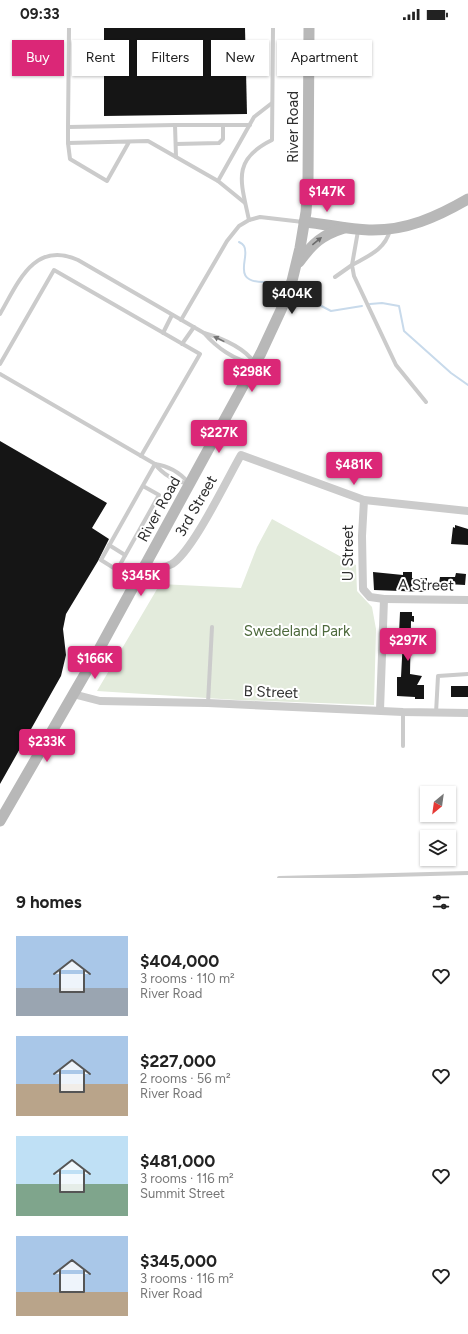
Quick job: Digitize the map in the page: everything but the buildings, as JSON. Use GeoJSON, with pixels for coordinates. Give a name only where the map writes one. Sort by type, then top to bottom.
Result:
{"type":"FeatureCollection","features":[{"type":"Feature","properties":{"kind":"main road","name":"River Road"},"geometry":{"type":"LineString","coordinates":[[0,821],[145,566],[255,364],[281,310],[296,266],[304,222],[308,182],[309,28]]}},
{"type":"Feature","properties":{"kind":"main road"},"geometry":{"type":"LineString","coordinates":[[304,222],[352,228],[390,229],[412,225],[432,218],[468,199]]}},
{"type":"Feature","properties":{"kind":"main road"},"geometry":{"type":"LineString","coordinates":[[296,266],[317,240],[328,234],[352,228]]}},
{"type":"Feature","properties":{"kind":"street","name":"3rd Street"},"geometry":{"type":"LineString","coordinates":[[145,566],[159,568],[167,566],[181,557],[197,533],[241,455],[364,500]]}},
{"type":"Feature","properties":{"kind":"street"},"geometry":{"type":"LineString","coordinates":[[364,500],[468,511]]}},
{"type":"Feature","properties":{"kind":"street","name":"U Street"},"geometry":{"type":"LineString","coordinates":[[364,500],[362,536],[363,589],[370,597],[384,598]]}},
{"type":"Feature","properties":{"kind":"street"},"geometry":{"type":"LineString","coordinates":[[380,710],[384,598]]}},
{"type":"Feature","properties":{"kind":"street","name":"A Street"},"geometry":{"type":"LineString","coordinates":[[384,598],[468,600]]}},
{"type":"Feature","properties":{"kind":"street","name":"B Street"},"geometry":{"type":"LineString","coordinates":[[73,694],[100,701],[208,703],[403,712],[468,713]]}},
{"type":"Feature","properties":{"kind":"lane"},"geometry":{"type":"LineString","coordinates":[[69,28],[68,143],[70,159],[107,180],[129,142]]}},
{"type":"Feature","properties":{"kind":"lane"},"geometry":{"type":"LineString","coordinates":[[249,220],[240,182],[243,168],[249,156],[259,146],[272,140],[273,28]]}},
{"type":"Feature","properties":{"kind":"lane"},"geometry":{"type":"LineString","coordinates":[[218,181],[254,117],[272,103]]}},
{"type":"Feature","properties":{"kind":"lane"},"geometry":{"type":"LineString","coordinates":[[175,125],[176,157]]}},
{"type":"Feature","properties":{"kind":"lane"},"geometry":{"type":"LineString","coordinates":[[176,144],[219,143],[223,139],[223,125]]}},
{"type":"Feature","properties":{"kind":"lane"},"geometry":{"type":"LineString","coordinates":[[68,127],[250,125]]}},
{"type":"Feature","properties":{"kind":"lane"},"geometry":{"type":"LineString","coordinates":[[68,143],[148,141],[218,181],[245,203]]}},
{"type":"Feature","properties":{"kind":"lane"},"geometry":{"type":"LineString","coordinates":[[181,320],[230,235],[239,226],[249,220],[260,217],[304,222]]}},
{"type":"Feature","properties":{"kind":"lane"},"geometry":{"type":"LineString","coordinates":[[352,228],[352,265],[354,276],[396,365],[426,402]]}},
{"type":"Feature","properties":{"kind":"lane"},"geometry":{"type":"LineString","coordinates":[[335,277],[352,265],[375,253],[385,243],[390,229]]}},
{"type":"Feature","properties":{"kind":"lane"},"geometry":{"type":"LineString","coordinates":[[0,314],[28,268],[46,256],[59,255],[78,260],[204,333],[217,337],[249,355],[255,364]]}},
{"type":"Feature","properties":{"kind":"lane"},"geometry":{"type":"LineString","coordinates":[[0,364],[54,270],[200,354],[141,456]]}},
{"type":"Feature","properties":{"kind":"lane"},"geometry":{"type":"LineString","coordinates":[[163,333],[172,315]]}},
{"type":"Feature","properties":{"kind":"lane"},"geometry":{"type":"LineString","coordinates":[[182,344],[194,327]]}},
{"type":"Feature","properties":{"kind":"lane"},"geometry":{"type":"LineString","coordinates":[[204,333],[213,344],[244,362],[255,364]]}},
{"type":"Feature","properties":{"kind":"lane"},"geometry":{"type":"LineString","coordinates":[[0,374],[155,464],[161,472],[177,482],[190,484]]}},
{"type":"Feature","properties":{"kind":"lane"},"geometry":{"type":"LineString","coordinates":[[155,464],[165,465],[181,475],[190,484]]}},
{"type":"Feature","properties":{"kind":"lane"},"geometry":{"type":"LineString","coordinates":[[143,486],[159,495],[117,570],[101,560],[155,464]]}},
{"type":"Feature","properties":{"kind":"lane"},"geometry":{"type":"LineString","coordinates":[[109,545],[125,555]]}},
{"type":"Feature","properties":{"kind":"lane"},"geometry":{"type":"LineString","coordinates":[[208,703],[212,627]]}},
{"type":"Feature","properties":{"kind":"lane"},"geometry":{"type":"LineString","coordinates":[[436,713],[438,676],[468,674]]}},
{"type":"Feature","properties":{"kind":"lane"},"geometry":{"type":"LineString","coordinates":[[403,712],[403,746]]}},
{"type":"Feature","properties":{"kind":"lane"},"geometry":{"type":"LineString","coordinates":[[279,878],[468,873]]}},
{"type":"Feature","properties":{"kind":"green space","name":"Swedeland Park"},"geometry":{"type":"Polygon","coordinates":[[[272,519],[356,565],[357,591],[372,607],[376,629],[374,705],[237,700],[97,691],[160,584],[241,588],[257,547],[272,519]]]}},
{"type":"Feature","properties":{"kind":"waterway"},"geometry":{"type":"LineString","coordinates":[[239,242],[244,245],[245,274],[248,278],[255,281],[266,282],[271,286]]}},
{"type":"Feature","properties":{"kind":"waterway"},"geometry":{"type":"LineString","coordinates":[[308,299],[331,311],[362,306]]}},
{"type":"Feature","properties":{"kind":"waterway"},"geometry":{"type":"LineString","coordinates":[[370,304],[382,303],[399,306],[404,331],[451,373],[468,385]]}}]}
